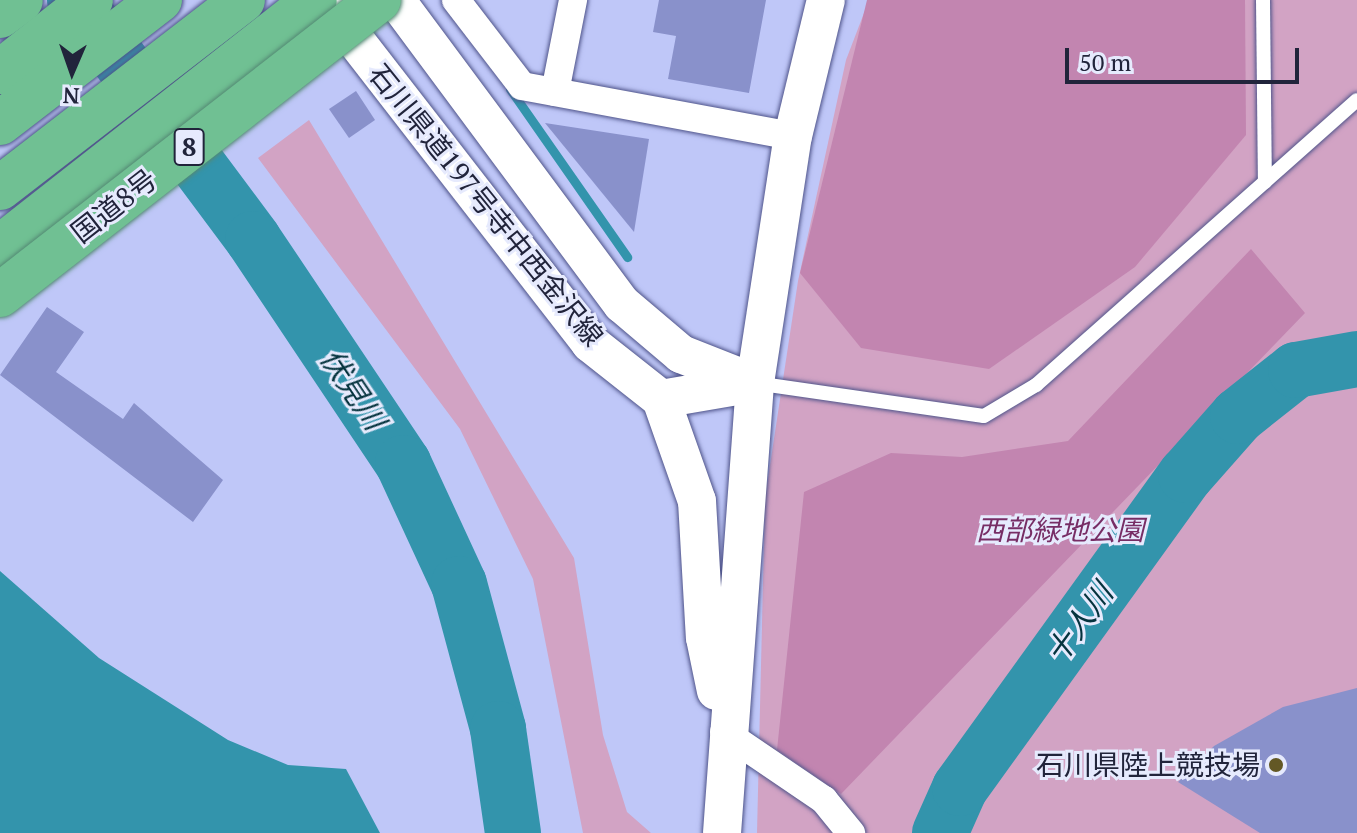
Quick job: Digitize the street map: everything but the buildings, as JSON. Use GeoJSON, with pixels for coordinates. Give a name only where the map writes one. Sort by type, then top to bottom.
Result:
{"type":"FeatureCollection","features":[{"type":"Feature","properties":{"kind":"highway"},"geometry":{"type":"LineString","coordinates":[[0,16],[21,0]]}},
{"type":"Feature","properties":{"kind":"highway"},"geometry":{"type":"LineString","coordinates":[[0,72],[91,0]]}},
{"type":"Feature","properties":{"kind":"highway"},"geometry":{"type":"LineString","coordinates":[[0,123],[160,0]]}},
{"type":"Feature","properties":{"kind":"highway"},"geometry":{"type":"LineString","coordinates":[[0,188],[243,0]]}},
{"type":"Feature","properties":{"kind":"highway"},"geometry":{"type":"LineString","coordinates":[[0,247],[315,0]]}},
{"type":"Feature","properties":{"kind":"highway","name":"国道8号"},"geometry":{"type":"LineString","coordinates":[[0,295],[379,0]]}},
{"type":"Feature","properties":{"kind":"main road","name":"石川県道197号寺中西金沢線"},"geometry":{"type":"LineString","coordinates":[[323,0],[590,343],[661,399]]}},
{"type":"Feature","properties":{"kind":"main road","name":"石川県道197号寺中西金沢線"},"geometry":{"type":"LineString","coordinates":[[396,0],[622,304],[681,354],[755,383]]}},
{"type":"Feature","properties":{"kind":"main road"},"geometry":{"type":"LineString","coordinates":[[722,833],[724,732],[755,383],[793,136],[826,0]]}},
{"type":"Feature","properties":{"kind":"main road"},"geometry":{"type":"LineString","coordinates":[[724,732],[705,638],[697,501],[688,457],[661,399],[755,383]]}},
{"type":"Feature","properties":{"kind":"street"},"geometry":{"type":"LineString","coordinates":[[456,0],[522,86],[793,136]]}},
{"type":"Feature","properties":{"kind":"street"},"geometry":{"type":"LineString","coordinates":[[555,92],[573,0]]}},
{"type":"Feature","properties":{"kind":"street"},"geometry":{"type":"LineString","coordinates":[[724,732],[824,800],[851,833]]}},
{"type":"Feature","properties":{"kind":"lane"},"geometry":{"type":"LineString","coordinates":[[1263,0],[1265,182]]}},
{"type":"Feature","properties":{"kind":"lane"},"geometry":{"type":"LineString","coordinates":[[755,383],[984,416],[1036,385],[1357,100]]}},
{"type":"Feature","properties":{"kind":"green space"},"geometry":{"type":"Polygon","coordinates":[[[867,0],[1245,0],[1246,135],[1135,267],[989,369],[861,348],[800,273],[867,0]]]}},
{"type":"Feature","properties":{"kind":"green space","name":"西部緑地公園"},"geometry":{"type":"Polygon","coordinates":[[[869,0],[1357,0],[1357,833],[757,833],[765,498],[798,281],[846,60],[869,0]]]}},
{"type":"Feature","properties":{"kind":"green space"},"geometry":{"type":"Polygon","coordinates":[[[309,120],[574,558],[603,735],[627,812],[651,833],[583,833],[533,579],[460,429],[258,158],[309,120]]]}},
{"type":"Feature","properties":{"kind":"green space"},"geometry":{"type":"Polygon","coordinates":[[[1251,249],[1305,313],[841,794],[777,750],[804,492],[891,453],[962,457],[1068,441],[1251,249]]]}},
{"type":"Feature","properties":{"kind":"water"},"geometry":{"type":"Polygon","coordinates":[[[0,571],[99,658],[228,740],[288,765],[346,769],[380,833],[0,833],[0,571]]]}},
{"type":"Feature","properties":{"kind":"waterway","name":"伏見川"},"geometry":{"type":"LineString","coordinates":[[75,0],[253,239],[403,463],[459,584],[498,729],[513,833]]}},
{"type":"Feature","properties":{"kind":"waterway"},"geometry":{"type":"LineString","coordinates":[[510,89],[627,257]]}},
{"type":"Feature","properties":{"kind":"waterway","name":"十人川"},"geometry":{"type":"LineString","coordinates":[[940,833],[960,788],[1186,475],[1238,416],[1296,370],[1357,359]]}},
{"type":"Feature","properties":{"kind":"place","name":"石川県陸上競技場"},"geometry":{"type":"Point","coordinates":[1276,765]}}]}
